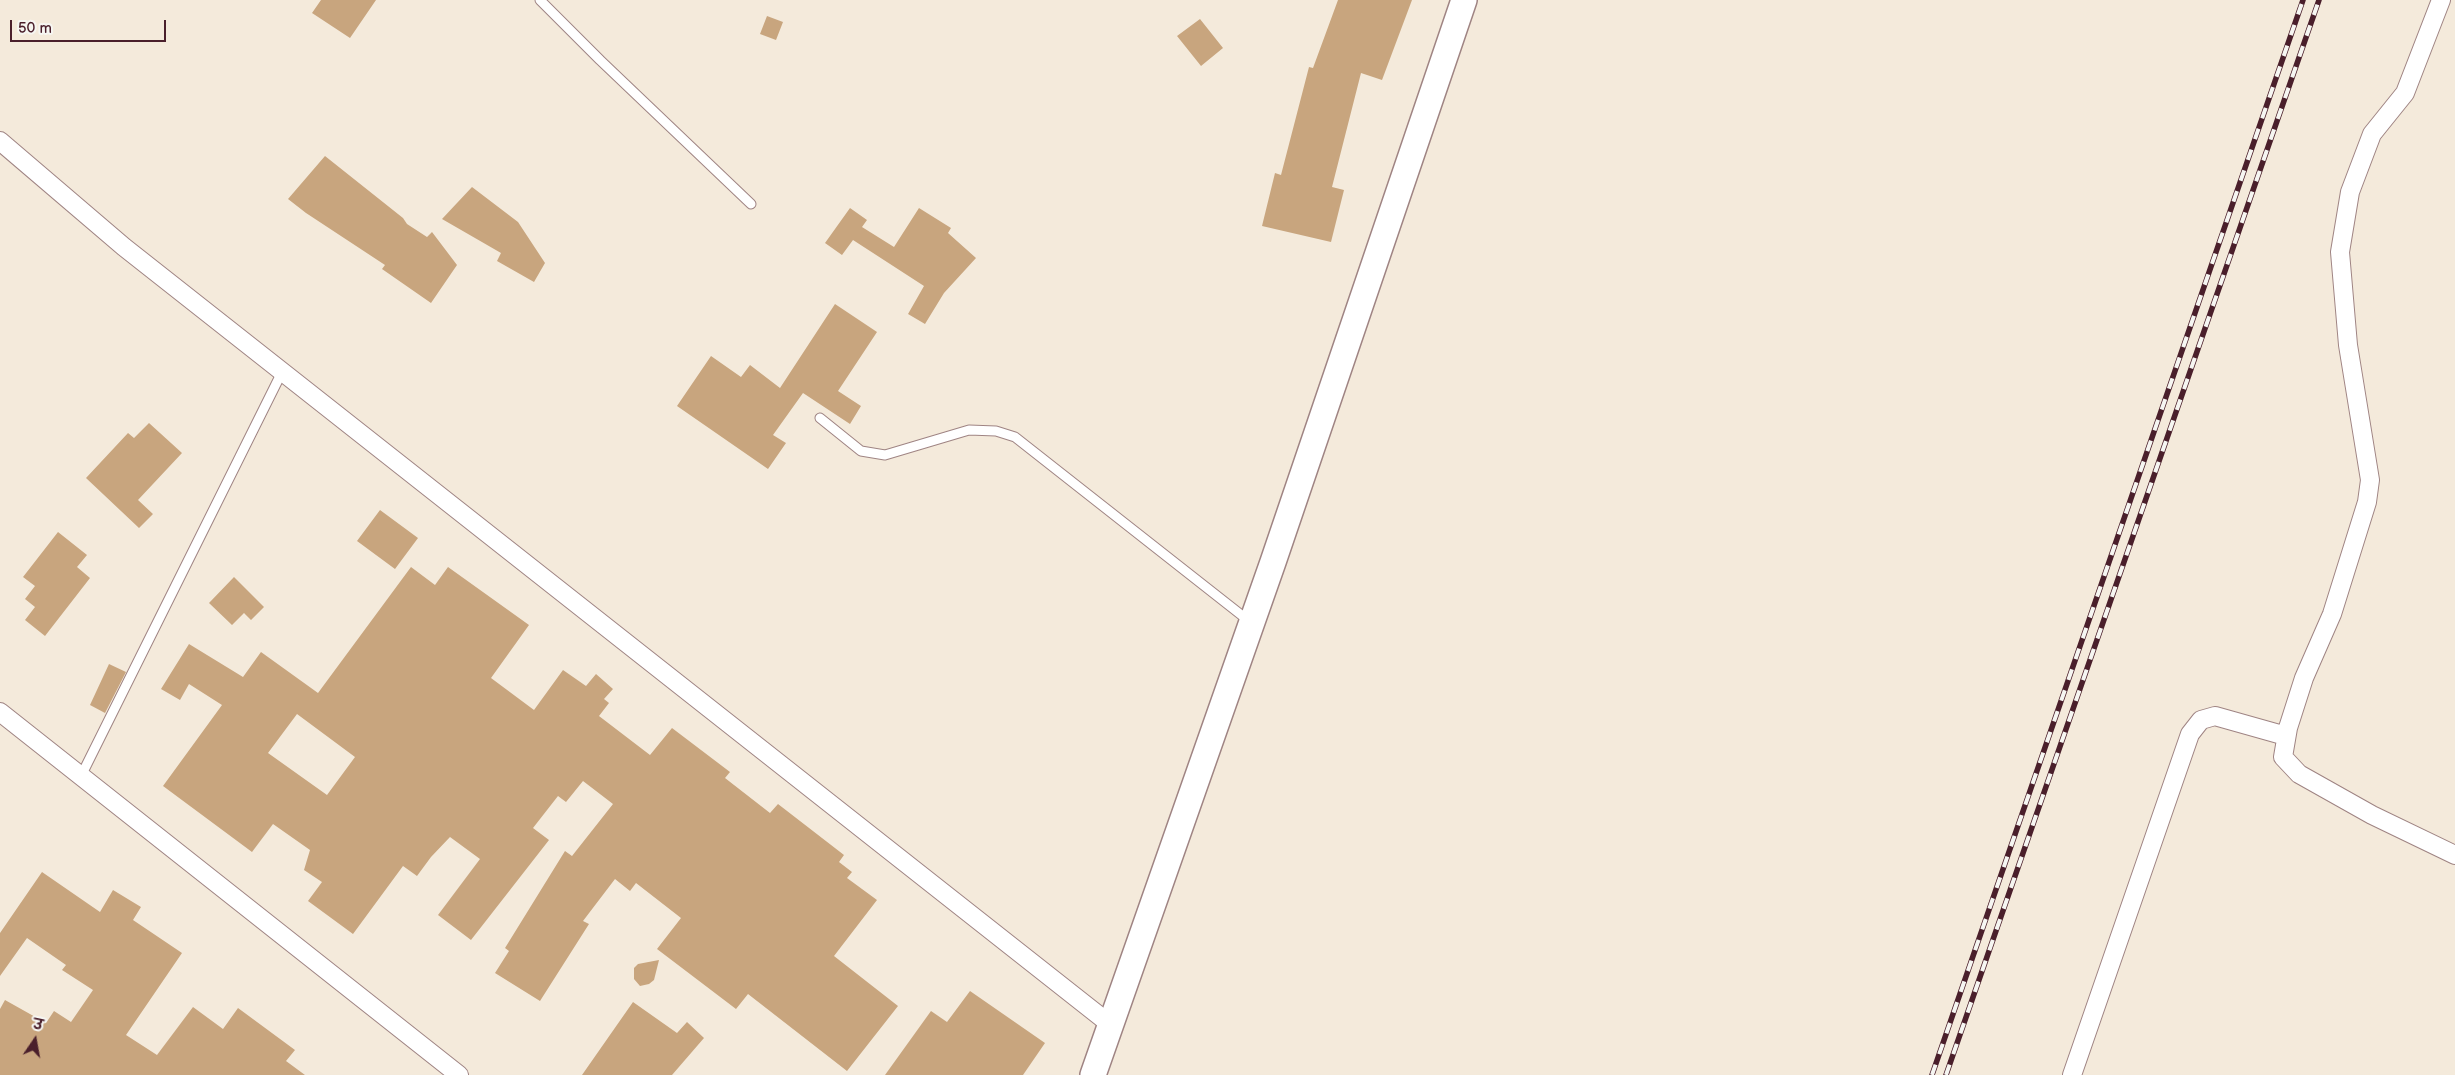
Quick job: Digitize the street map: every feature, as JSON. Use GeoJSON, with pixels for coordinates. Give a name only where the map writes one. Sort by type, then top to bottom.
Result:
{"type":"FeatureCollection","features":[{"type":"Feature","properties":{"kind":"street"},"geometry":{"type":"LineString","coordinates":[[1093,1075],[1252,623],[1464,0]]}},
{"type":"Feature","properties":{"kind":"street"},"geometry":{"type":"LineString","coordinates":[[2441,0],[2405,93],[2372,134],[2350,192],[2340,252],[2348,345],[2370,480],[2367,502],[2332,614],[2304,678],[2286,736],[2284,757],[2299,774],[2372,815],[2455,854]]}},
{"type":"Feature","properties":{"kind":"street"},"geometry":{"type":"LineString","coordinates":[[0,141],[124,247],[1111,1025]]}},
{"type":"Feature","properties":{"kind":"street"},"geometry":{"type":"LineString","coordinates":[[0,712],[459,1075]]}},
{"type":"Feature","properties":{"kind":"street"},"geometry":{"type":"LineString","coordinates":[[2075,1074],[2190,734],[2202,720],[2215,716],[2286,736]]}},
{"type":"Feature","properties":{"kind":"lane"},"geometry":{"type":"LineString","coordinates":[[540,0],[751,204]]}},
{"type":"Feature","properties":{"kind":"lane"},"geometry":{"type":"LineString","coordinates":[[81,776],[282,372]]}},
{"type":"Feature","properties":{"kind":"lane"},"geometry":{"type":"LineString","coordinates":[[820,418],[861,451],[885,455],[969,430],[996,431],[1015,437],[1252,623]]}},
{"type":"Feature","properties":{"kind":"building"},"geometry":{"type":"Polygon","coordinates":[[[321,0],[376,0],[350,38],[312,13],[321,0]]]}},
{"type":"Feature","properties":{"kind":"building"},"geometry":{"type":"Polygon","coordinates":[[[1338,0],[1412,0],[1382,80],[1361,73],[1332,187],[1344,190],[1331,242],[1262,226],[1275,173],[1281,175],[1309,67],[1313,68],[1338,0]]]}},
{"type":"Feature","properties":{"kind":"building"},"geometry":{"type":"Polygon","coordinates":[[[767,16],[783,22],[776,40],[760,34],[767,16]]]}},
{"type":"Feature","properties":{"kind":"building"},"geometry":{"type":"Polygon","coordinates":[[[1200,19],[1223,48],[1201,66],[1177,36],[1200,19]]]}},
{"type":"Feature","properties":{"kind":"building"},"geometry":{"type":"Polygon","coordinates":[[[325,156],[403,218],[407,224],[427,237],[432,232],[457,265],[431,303],[382,269],[385,265],[288,199],[325,156]]]}},
{"type":"Feature","properties":{"kind":"building"},"geometry":{"type":"Polygon","coordinates":[[[472,187],[518,222],[545,263],[534,282],[497,261],[501,253],[442,219],[472,187]]]}},
{"type":"Feature","properties":{"kind":"building"},"geometry":{"type":"Polygon","coordinates":[[[850,208],[867,220],[862,227],[894,247],[919,208],[951,228],[948,233],[976,258],[944,293],[925,324],[908,314],[924,286],[853,240],[842,255],[825,243],[850,208]]]}},
{"type":"Feature","properties":{"kind":"building"},"geometry":{"type":"Polygon","coordinates":[[[835,304],[877,332],[838,391],[861,406],[850,424],[803,393],[773,435],[786,443],[768,469],[677,406],[711,356],[741,377],[750,365],[780,388],[835,304]]]}},
{"type":"Feature","properties":{"kind":"building"},"geometry":{"type":"Polygon","coordinates":[[[149,423],[182,453],[138,500],[153,514],[139,528],[86,478],[128,433],[134,438],[149,423]]]}},
{"type":"Feature","properties":{"kind":"building"},"geometry":{"type":"Polygon","coordinates":[[[380,510],[418,538],[395,569],[357,541],[380,510]]]}},
{"type":"Feature","properties":{"kind":"building"},"geometry":{"type":"Polygon","coordinates":[[[58,532],[87,555],[77,567],[90,578],[45,636],[25,620],[35,607],[25,599],[35,586],[23,577],[58,532]]]}},
{"type":"Feature","properties":{"kind":"building"},"geometry":{"type":"Polygon","coordinates":[[[411,567],[435,585],[448,567],[529,625],[491,678],[534,710],[563,670],[586,686],[596,674],[613,689],[604,699],[609,703],[599,716],[650,755],[672,728],[730,772],[725,778],[770,813],[778,804],[844,855],[839,862],[852,872],[847,878],[877,900],[834,956],[898,1006],[847,1071],[748,994],[736,1009],[657,949],[681,918],[636,883],[630,891],[615,879],[583,921],[589,924],[540,1001],[495,973],[509,951],[505,948],[565,851],[572,856],[613,804],[583,781],[566,802],[558,796],[533,828],[549,840],[471,940],[438,915],[480,859],[450,837],[431,857],[417,876],[403,866],[353,934],[308,901],[322,882],[304,870],[310,850],[273,824],[252,852],[163,786],[222,705],[189,684],[180,700],[161,689],[189,644],[243,677],[261,652],[318,693],[411,567]],[[297,714],[268,753],[327,795],[355,757],[297,714]]]}},
{"type":"Feature","properties":{"kind":"building"},"geometry":{"type":"Polygon","coordinates":[[[234,577],[264,607],[251,620],[244,613],[232,625],[209,603],[234,577]]]}},
{"type":"Feature","properties":{"kind":"building"},"geometry":{"type":"Polygon","coordinates":[[[109,664],[126,672],[105,713],[90,705],[109,664]]]}},
{"type":"Feature","properties":{"kind":"building"},"geometry":{"type":"Polygon","coordinates":[[[42,872],[100,912],[113,890],[141,907],[133,920],[182,953],[126,1035],[157,1055],[193,1007],[223,1029],[238,1008],[295,1050],[286,1061],[305,1075],[0,1075],[0,1009],[5,1000],[46,1023],[54,1011],[71,1022],[93,990],[62,970],[66,965],[27,938],[0,976],[0,933],[42,872]]]}},
{"type":"Feature","properties":{"kind":"building"},"geometry":{"type":"Polygon","coordinates":[[[659,960],[654,980],[649,984],[640,986],[634,979],[634,968],[638,964],[659,960]]]}},
{"type":"Feature","properties":{"kind":"building"},"geometry":{"type":"Polygon","coordinates":[[[970,991],[1045,1043],[1023,1075],[885,1075],[931,1011],[947,1022],[970,991]]]}},
{"type":"Feature","properties":{"kind":"building"},"geometry":{"type":"Polygon","coordinates":[[[633,1002],[677,1033],[687,1022],[704,1038],[672,1075],[582,1075],[633,1002]]]}},
{"type":"Feature","properties":{"kind":"railway"},"geometry":{"type":"LineString","coordinates":[[1932,1075],[2303,0]]}},
{"type":"Feature","properties":{"kind":"railway"},"geometry":{"type":"LineString","coordinates":[[1946,1075],[2319,0]]}}]}
